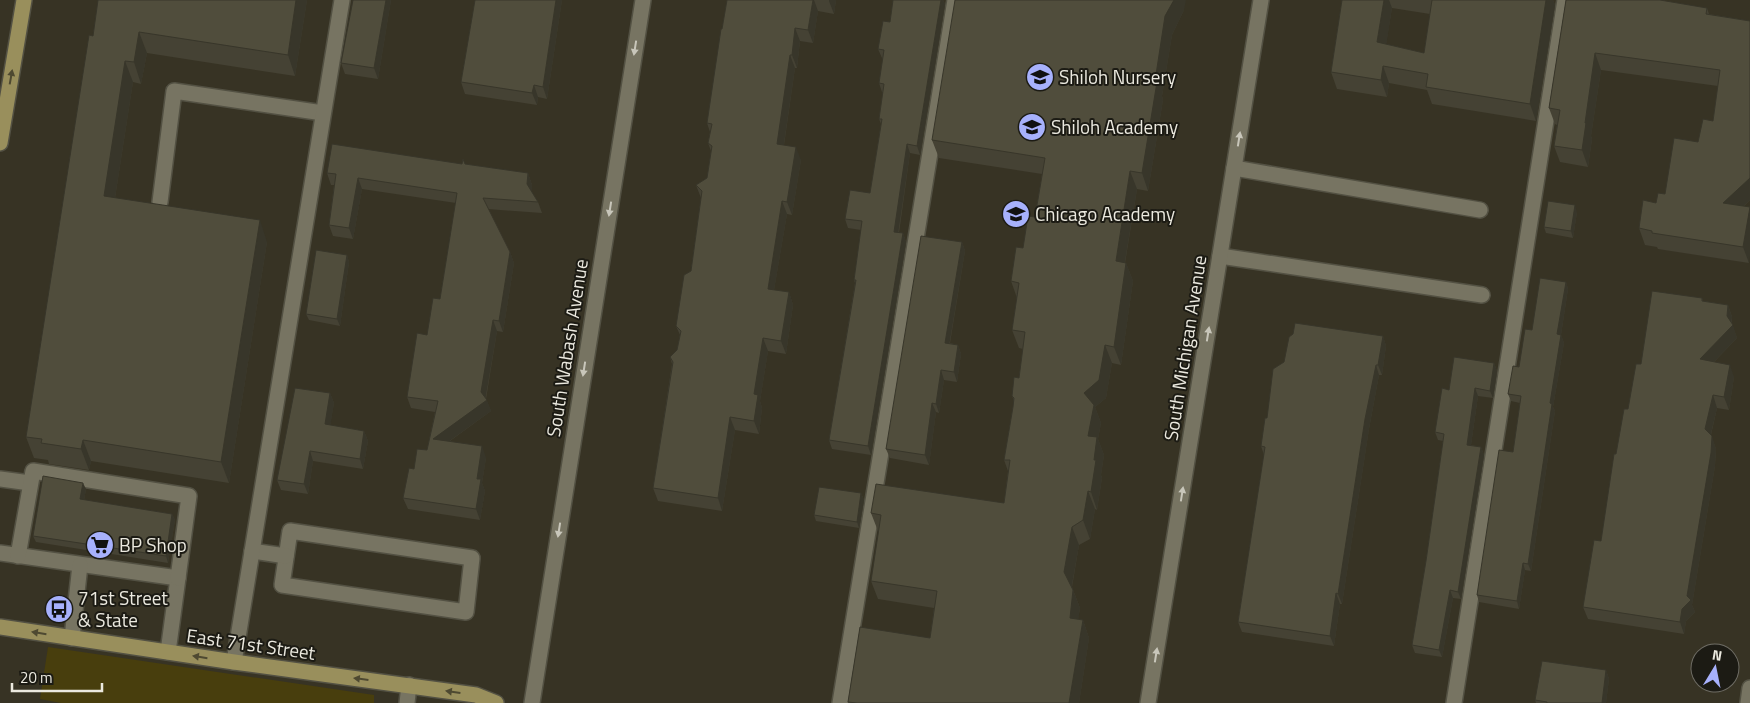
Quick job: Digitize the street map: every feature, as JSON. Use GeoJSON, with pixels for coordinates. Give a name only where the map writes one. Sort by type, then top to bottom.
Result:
{"type":"FeatureCollection","features":[{"type":"Feature","properties":{"kind":"main road"},"geometry":{"type":"LineString","coordinates":[[0,143],[24,0]]}},
{"type":"Feature","properties":{"kind":"main road","name":"East 71st Street"},"geometry":{"type":"LineString","coordinates":[[0,627],[234,662],[476,695],[496,703]]}},
{"type":"Feature","properties":{"kind":"street"},"geometry":{"type":"LineString","coordinates":[[234,662],[342,0]]}},
{"type":"Feature","properties":{"kind":"street","name":"South Wabash Avenue"},"geometry":{"type":"LineString","coordinates":[[532,703],[642,0]]}},
{"type":"Feature","properties":{"kind":"street"},"geometry":{"type":"LineString","coordinates":[[840,703],[955,0]]}},
{"type":"Feature","properties":{"kind":"street","name":"South Michigan Avenue"},"geometry":{"type":"LineString","coordinates":[[1148,703],[1261,0]]}},
{"type":"Feature","properties":{"kind":"street"},"geometry":{"type":"LineString","coordinates":[[1454,703],[1565,0]]}},
{"type":"Feature","properties":{"kind":"street"},"geometry":{"type":"LineString","coordinates":[[160,202],[174,91],[323,113]]}},
{"type":"Feature","properties":{"kind":"street"},"geometry":{"type":"LineString","coordinates":[[1234,168],[1480,210]]}},
{"type":"Feature","properties":{"kind":"street"},"geometry":{"type":"LineString","coordinates":[[1220,256],[1482,294]]}},
{"type":"Feature","properties":{"kind":"street"},"geometry":{"type":"LineString","coordinates":[[18,556],[33,471],[189,496],[168,652]]}},
{"type":"Feature","properties":{"kind":"street"},"geometry":{"type":"LineString","coordinates":[[0,479],[30,484]]}},
{"type":"Feature","properties":{"kind":"street"},"geometry":{"type":"LineString","coordinates":[[290,531],[472,558],[466,612],[282,586],[286,556],[290,531]]}},
{"type":"Feature","properties":{"kind":"street"},"geometry":{"type":"LineString","coordinates":[[252,551],[286,556]]}},
{"type":"Feature","properties":{"kind":"street"},"geometry":{"type":"LineString","coordinates":[[0,553],[178,578]]}},
{"type":"Feature","properties":{"kind":"street"},"geometry":{"type":"LineString","coordinates":[[72,638],[80,565]]}},
{"type":"Feature","properties":{"kind":"street"},"geometry":{"type":"LineString","coordinates":[[407,703],[409,685]]}},
{"type":"Feature","properties":{"kind":"street"},"geometry":{"type":"LineString","coordinates":[[1748,703],[1750,688]]}},
{"type":"Feature","properties":{"kind":"shaded area"},"geometry":{"type":"Polygon","coordinates":[[[48,647],[374,695],[374,703],[61,703],[40,699],[48,647]]]}},
{"type":"Feature","properties":{"kind":"building"},"geometry":{"type":"Polygon","coordinates":[[[98,0],[296,0],[288,55],[139,32],[134,62],[125,61],[104,196],[260,220],[221,462],[83,440],[81,449],[41,443],[42,439],[26,437],[89,35],[93,36],[98,0]]]}},
{"type":"Feature","properties":{"kind":"building"},"geometry":{"type":"Polygon","coordinates":[[[353,0],[386,0],[374,68],[341,63],[353,0]]]}},
{"type":"Feature","properties":{"kind":"building"},"geometry":{"type":"Polygon","coordinates":[[[475,0],[556,0],[543,87],[534,85],[532,93],[461,82],[475,0]]]}},
{"type":"Feature","properties":{"kind":"building"},"geometry":{"type":"Polygon","coordinates":[[[727,0],[813,0],[808,30],[795,28],[777,144],[796,147],[787,202],[782,201],[768,289],[789,292],[781,341],[763,338],[754,394],[758,395],[754,421],[730,417],[718,498],[653,488],[673,362],[670,357],[677,350],[681,331],[676,326],[684,275],[691,271],[702,191],[696,185],[707,178],[712,146],[708,143],[712,124],[707,123],[727,0]]]}},
{"type":"Feature","properties":{"kind":"building"},"geometry":{"type":"Polygon","coordinates":[[[893,0],[941,0],[917,146],[907,144],[894,232],[903,233],[868,446],[829,440],[856,280],[854,280],[862,221],[845,219],[850,190],[870,193],[882,119],[879,119],[884,84],[879,83],[884,50],[878,49],[883,21],[890,22],[893,0]]]}},
{"type":"Feature","properties":{"kind":"building"},"geometry":{"type":"Polygon","coordinates":[[[955,0],[1174,0],[1165,16],[1155,81],[1157,82],[1142,173],[1130,171],[1116,261],[1126,263],[1114,347],[1105,345],[1099,380],[1084,393],[1094,405],[1088,436],[1097,437],[1094,460],[1096,460],[1091,492],[1088,491],[1083,520],[1072,527],[1064,572],[1073,590],[1070,618],[1083,620],[1069,703],[848,702],[860,627],[930,638],[937,591],[871,581],[881,515],[871,513],[876,484],[1004,503],[1010,460],[1004,460],[1013,407],[1014,377],[1019,378],[1025,332],[1012,330],[1019,283],[1011,281],[1016,247],[1023,248],[1028,216],[1035,217],[1045,158],[932,140],[955,0]]]}},
{"type":"Feature","properties":{"kind":"building"},"geometry":{"type":"Polygon","coordinates":[[[1342,0],[1384,0],[1377,42],[1424,53],[1432,0],[1546,0],[1530,104],[1426,87],[1428,74],[1383,66],[1381,80],[1331,72],[1342,0]]]}},
{"type":"Feature","properties":{"kind":"building"},"geometry":{"type":"Polygon","coordinates":[[[1566,0],[1660,0],[1707,8],[1706,14],[1750,21],[1750,178],[1723,203],[1750,207],[1743,247],[1652,233],[1652,231],[1639,228],[1643,200],[1656,203],[1658,193],[1665,194],[1674,138],[1698,142],[1703,119],[1713,121],[1720,70],[1595,53],[1582,150],[1554,146],[1560,110],[1549,108],[1566,0]]]}},
{"type":"Feature","properties":{"kind":"building"},"geometry":{"type":"Polygon","coordinates":[[[332,144],[462,164],[463,159],[465,164],[528,173],[527,184],[538,202],[483,198],[510,252],[499,321],[493,320],[481,392],[487,400],[433,439],[482,446],[477,479],[481,479],[476,509],[403,498],[409,468],[414,469],[417,449],[427,450],[438,401],[407,397],[417,333],[427,335],[433,298],[440,299],[457,193],[358,178],[349,228],[329,225],[336,174],[327,173],[332,144]]]}},
{"type":"Feature","properties":{"kind":"building"},"geometry":{"type":"Polygon","coordinates":[[[1548,201],[1575,205],[1571,231],[1544,227],[1548,201]]]}},
{"type":"Feature","properties":{"kind":"building"},"geometry":{"type":"Polygon","coordinates":[[[921,236],[962,242],[945,343],[958,345],[954,372],[941,370],[936,404],[932,403],[925,455],[886,449],[921,236]]]}},
{"type":"Feature","properties":{"kind":"building"},"geometry":{"type":"Polygon","coordinates":[[[316,250],[347,255],[337,319],[306,314],[316,250]]]}},
{"type":"Feature","properties":{"kind":"building"},"geometry":{"type":"Polygon","coordinates":[[[1540,278],[1566,282],[1557,334],[1561,335],[1550,403],[1552,404],[1528,564],[1523,563],[1517,601],[1477,595],[1499,450],[1513,452],[1521,396],[1508,394],[1513,366],[1519,367],[1525,329],[1532,330],[1540,278]]]}},
{"type":"Feature","properties":{"kind":"building"},"geometry":{"type":"Polygon","coordinates":[[[1652,291],[1702,298],[1702,301],[1728,305],[1727,316],[1733,325],[1700,359],[1730,365],[1724,397],[1713,395],[1705,429],[1712,436],[1711,453],[1687,596],[1691,600],[1682,609],[1680,622],[1583,607],[1594,540],[1601,541],[1614,454],[1616,454],[1624,409],[1628,409],[1636,364],[1641,364],[1652,291]]]}},
{"type":"Feature","properties":{"kind":"building"},"geometry":{"type":"Polygon","coordinates":[[[1295,323],[1383,336],[1365,419],[1330,636],[1238,622],[1265,447],[1261,446],[1265,418],[1267,418],[1273,369],[1284,362],[1289,337],[1293,334],[1295,323]]]}},
{"type":"Feature","properties":{"kind":"building"},"geometry":{"type":"Polygon","coordinates":[[[1454,357],[1494,363],[1490,391],[1475,388],[1467,445],[1481,447],[1458,592],[1450,590],[1439,650],[1412,645],[1444,434],[1435,432],[1442,388],[1449,390],[1454,357]]]}},
{"type":"Feature","properties":{"kind":"building"},"geometry":{"type":"Polygon","coordinates":[[[295,388],[330,393],[325,424],[364,431],[360,459],[310,451],[304,484],[277,480],[295,388]]]}},
{"type":"Feature","properties":{"kind":"building"},"geometry":{"type":"Polygon","coordinates":[[[43,476],[83,483],[80,499],[172,514],[166,556],[33,536],[43,476]]]}},
{"type":"Feature","properties":{"kind":"building"},"geometry":{"type":"Polygon","coordinates":[[[819,487],[861,493],[857,522],[814,515],[819,487]]]}},
{"type":"Feature","properties":{"kind":"building"},"geometry":{"type":"Polygon","coordinates":[[[1542,661],[1606,670],[1602,703],[1547,703],[1535,700],[1542,661]]]}},
{"type":"Feature","properties":{"kind":"place","name":"Shiloh Nursery"},"geometry":{"type":"Point","coordinates":[1040,77]}},
{"type":"Feature","properties":{"kind":"place","name":"Shiloh Academy"},"geometry":{"type":"Point","coordinates":[1032,127]}},
{"type":"Feature","properties":{"kind":"place","name":"Chicago Academy"},"geometry":{"type":"Point","coordinates":[1016,214]}},
{"type":"Feature","properties":{"kind":"place","name":"BP Shop"},"geometry":{"type":"Point","coordinates":[100,545]}},
{"type":"Feature","properties":{"kind":"place","name":"71st Street & State"},"geometry":{"type":"Point","coordinates":[59,609]}}]}
